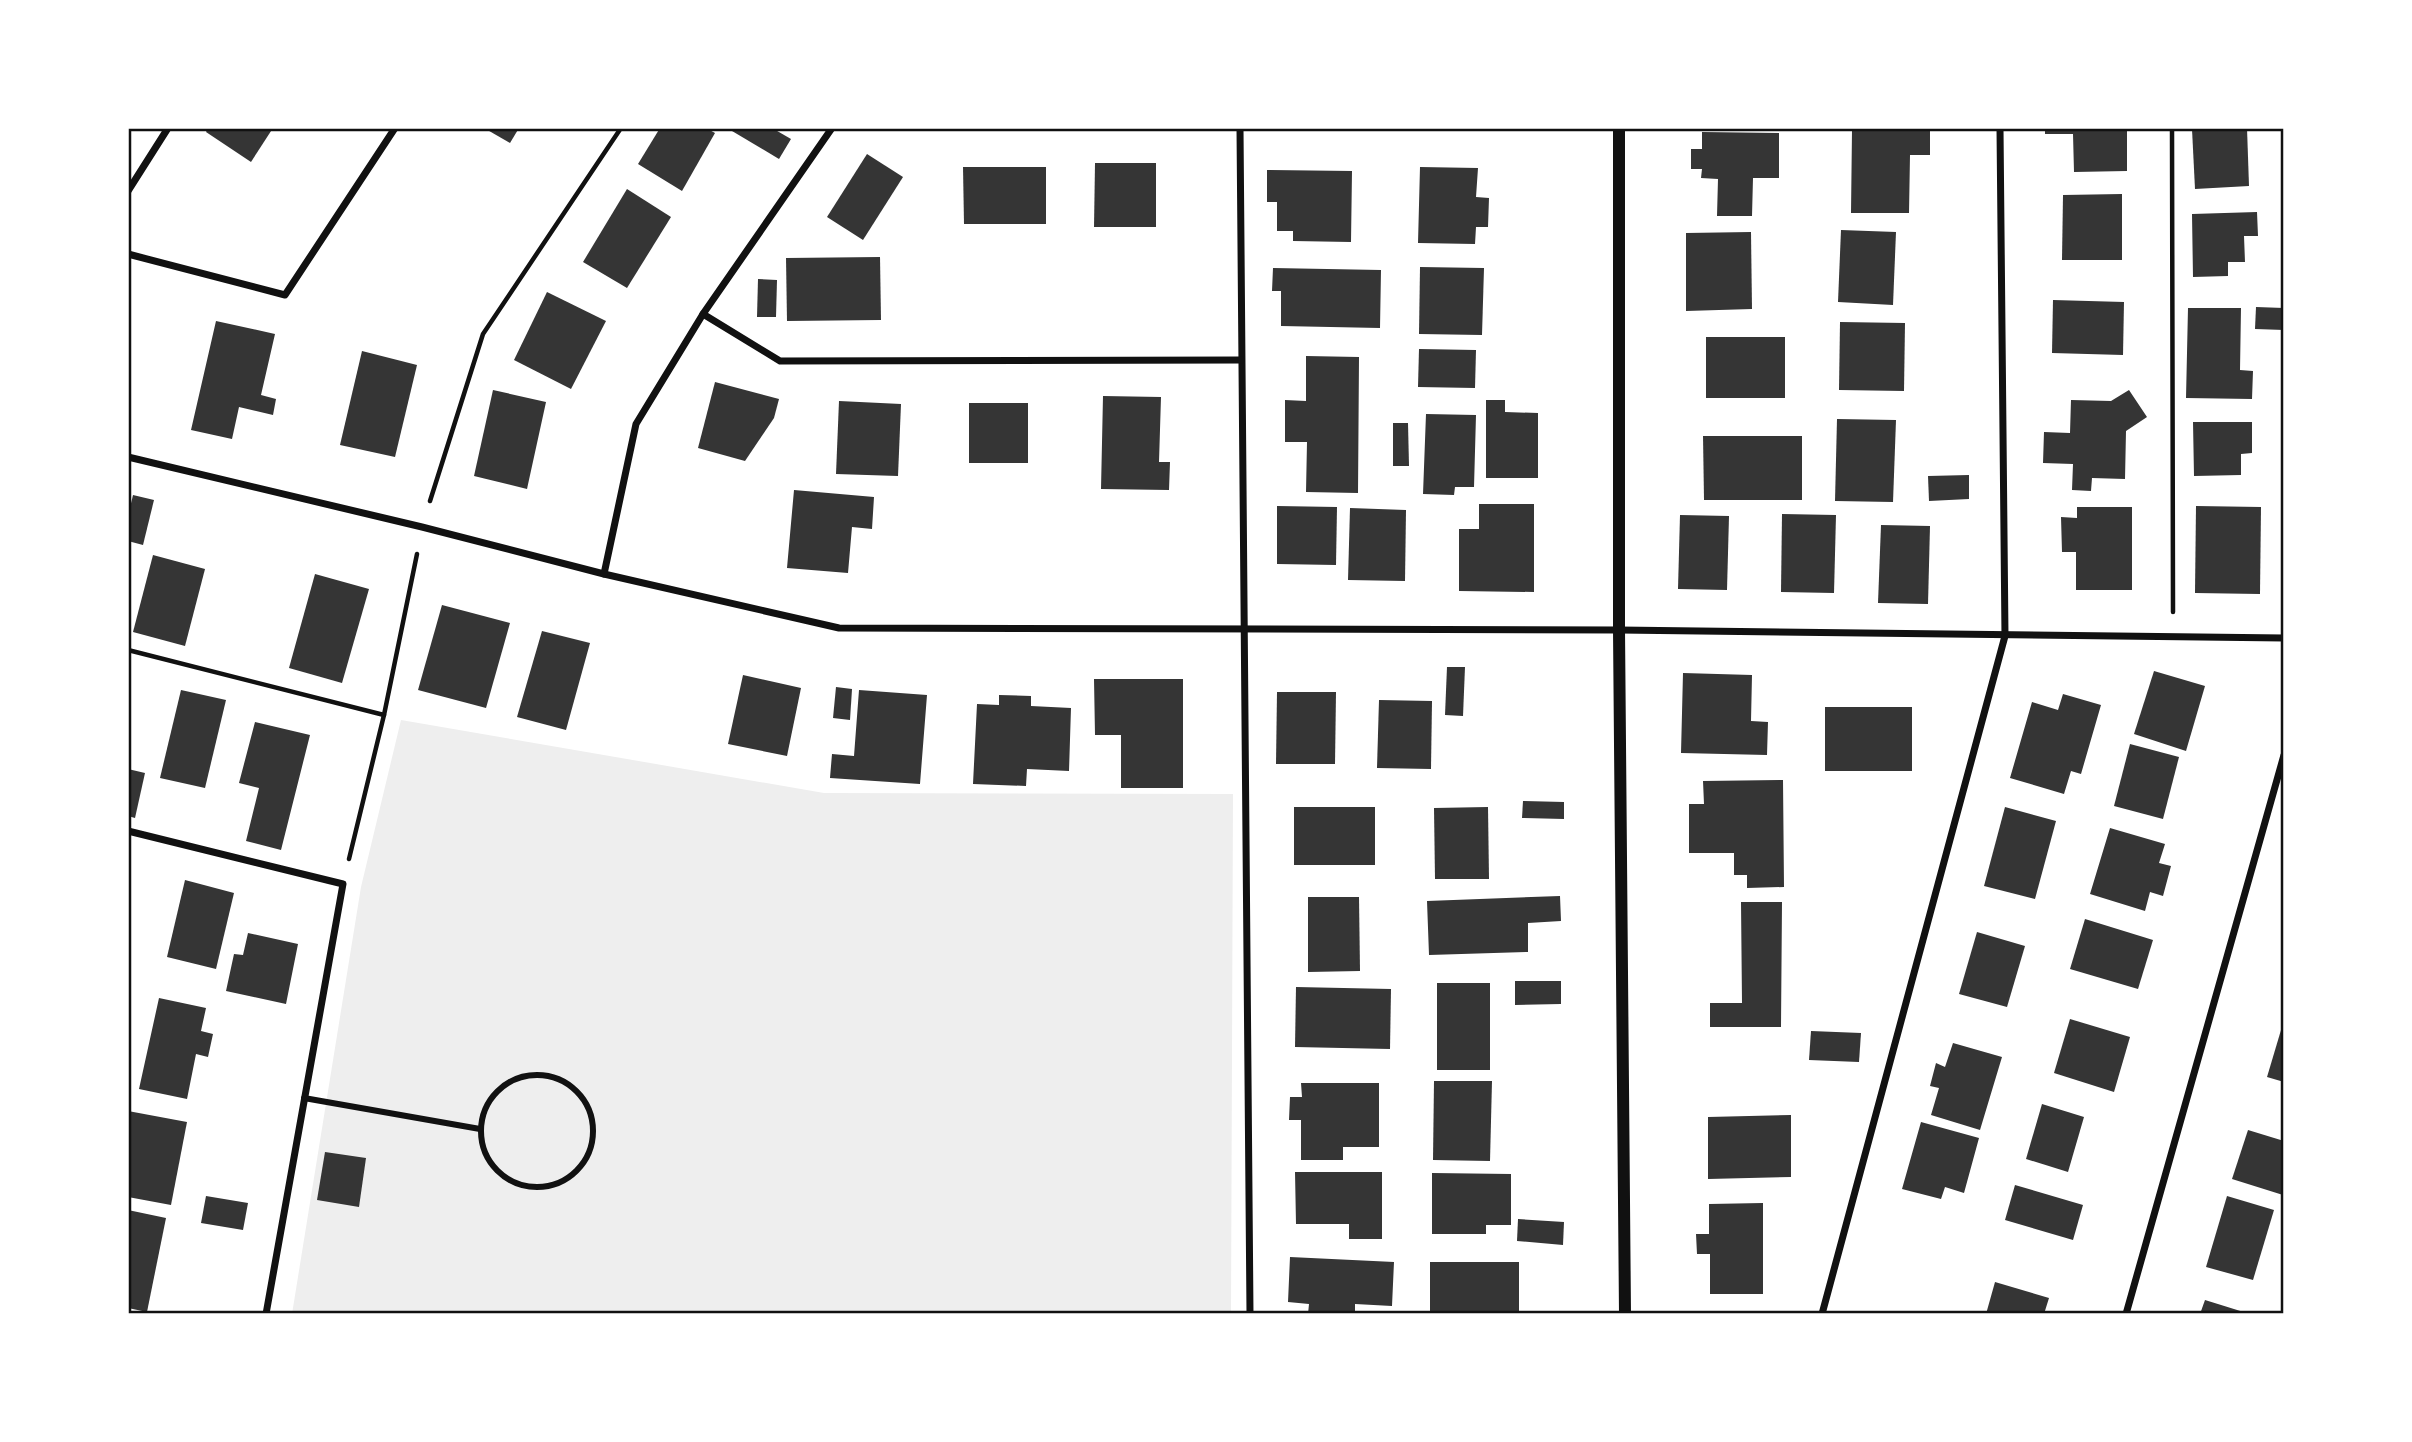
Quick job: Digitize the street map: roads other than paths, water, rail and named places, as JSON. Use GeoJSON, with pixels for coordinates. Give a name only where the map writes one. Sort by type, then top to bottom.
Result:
{"type":"FeatureCollection","features":[{"type":"Feature","properties":{"kind":"street"},"geometry":{"type":"LineString","coordinates":[[128,191],[168,128]]}},
{"type":"Feature","properties":{"kind":"street"},"geometry":{"type":"LineString","coordinates":[[128,254],[285,295],[395,128]]}},
{"type":"Feature","properties":{"kind":"street"},"geometry":{"type":"LineString","coordinates":[[604,574],[636,424],[704,314],[832,128]]}},
{"type":"Feature","properties":{"kind":"street"},"geometry":{"type":"LineString","coordinates":[[1240,128],[1250,1314]]}},
{"type":"Feature","properties":{"kind":"street"},"geometry":{"type":"LineString","coordinates":[[1619,128],[1619,630],[1625,1314]]}},
{"type":"Feature","properties":{"kind":"street"},"geometry":{"type":"LineString","coordinates":[[1822,1314],[2005,636],[2000,128]]}},
{"type":"Feature","properties":{"kind":"street"},"geometry":{"type":"LineString","coordinates":[[704,314],[779,361],[1241,360]]}},
{"type":"Feature","properties":{"kind":"street"},"geometry":{"type":"LineString","coordinates":[[128,457],[422,527],[604,574],[839,628],[1619,630],[2284,638]]}},
{"type":"Feature","properties":{"kind":"street"},"geometry":{"type":"LineString","coordinates":[[2126,1314],[2284,755]]}},
{"type":"Feature","properties":{"kind":"street"},"geometry":{"type":"LineString","coordinates":[[128,831],[343,884],[266,1314]]}},
{"type":"Feature","properties":{"kind":"street"},"geometry":{"type":"LineString","coordinates":[[540,1074],[568,1083],[588,1105],[594,1134],[584,1162],[562,1182],[534,1188],[506,1179],[486,1157],[480,1129],[489,1100],[503,1087],[511,1080],[540,1074]]}},
{"type":"Feature","properties":{"kind":"street"},"geometry":{"type":"LineString","coordinates":[[304,1098],[480,1129]]}}]}
